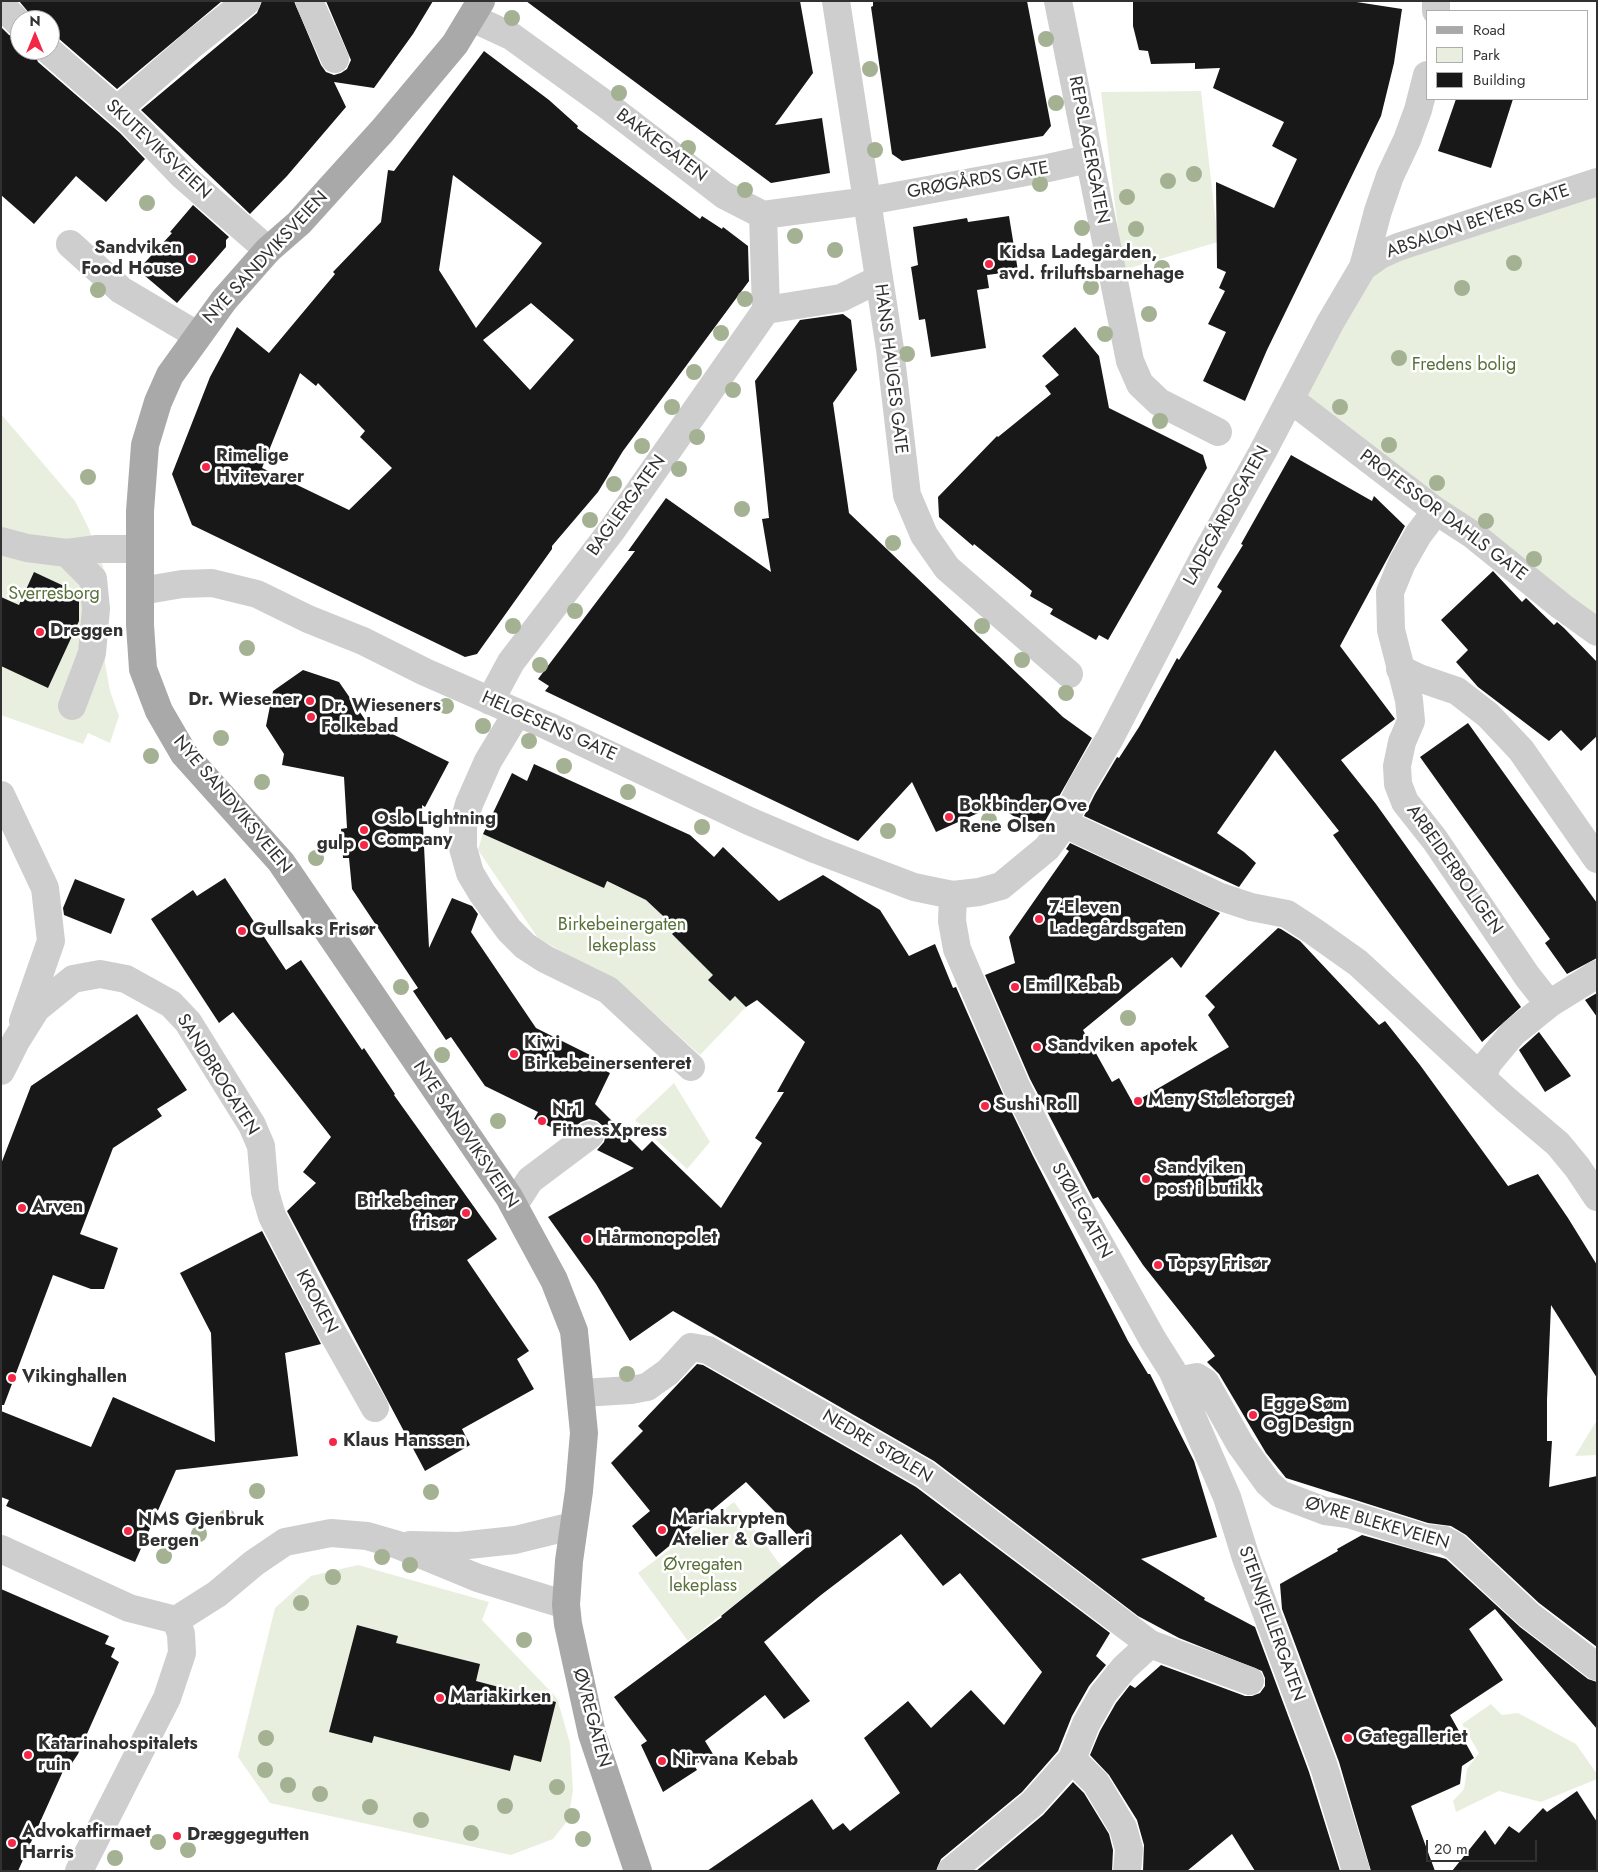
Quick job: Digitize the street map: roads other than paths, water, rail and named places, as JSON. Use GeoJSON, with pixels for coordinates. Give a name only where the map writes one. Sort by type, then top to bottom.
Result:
{"type":"FeatureCollection","features":[{"type":"Feature","properties":{"kind":"main road","name":"NYE SANDVIKSVEIEN"},"geometry":{"type":"LineString","coordinates":[[477,9],[455,44],[383,130],[299,223],[268,250],[224,300],[170,375],[158,402],[145,446],[140,550],[140,625],[143,669],[159,711],[184,754],[281,862],[514,1205],[554,1280],[574,1330],[582,1393],[584,1433],[579,1491],[572,1526],[569,1561]]}},
{"type":"Feature","properties":{"kind":"main road","name":"ØVREGATEN"},"geometry":{"type":"LineString","coordinates":[[569,1561],[566,1605],[568,1624],[592,1734],[638,1871]]}},
{"type":"Feature","properties":{"kind":"street"},"geometry":{"type":"LineString","coordinates":[[117,110],[193,44],[247,1]]}},
{"type":"Feature","properties":{"kind":"street"},"geometry":{"type":"LineString","coordinates":[[309,1],[335,59]]}},
{"type":"Feature","properties":{"kind":"street","name":"HANS HAUGES GATE"},"geometry":{"type":"LineString","coordinates":[[836,1],[890,349],[903,475],[907,495],[924,534],[947,568],[1069,674]]}},
{"type":"Feature","properties":{"kind":"street","name":"REPSLAGERGATEN"},"geometry":{"type":"LineString","coordinates":[[1058,1],[1088,159],[1130,361],[1140,384],[1159,402],[1218,432]]}},
{"type":"Feature","properties":{"kind":"street"},"geometry":{"type":"LineString","coordinates":[[1,5],[10,14]]}},
{"type":"Feature","properties":{"kind":"street","name":"BAKKEGATEN"},"geometry":{"type":"LineString","coordinates":[[477,9],[724,195],[763,215]]}},
{"type":"Feature","properties":{"kind":"street","name":"SKUTEVIKSVEIEN"},"geometry":{"type":"LineString","coordinates":[[60,60],[117,110],[183,176],[268,250]]}},
{"type":"Feature","properties":{"kind":"street","name":"LADEGÅRDSGATEN"},"geometry":{"type":"LineString","coordinates":[[953,895],[979,892],[1001,886],[1046,848],[1060,830],[1205,555],[1330,323],[1363,267],[1390,176],[1413,125],[1426,79]]}},
{"type":"Feature","properties":{"kind":"street","name":"GRØGÅRDS GATE"},"geometry":{"type":"LineString","coordinates":[[868,201],[1088,159]]}},
{"type":"Feature","properties":{"kind":"street","name":"ABSALON BEYERS GATE"},"geometry":{"type":"LineString","coordinates":[[1363,267],[1398,247],[1597,182]]}},
{"type":"Feature","properties":{"kind":"street"},"geometry":{"type":"LineString","coordinates":[[868,201],[763,215],[766,310],[841,298],[879,279]]}},
{"type":"Feature","properties":{"kind":"street"},"geometry":{"type":"LineString","coordinates":[[70,244],[120,290],[197,335]]}},
{"type":"Feature","properties":{"kind":"street","name":"BAGLERGATEN"},"geometry":{"type":"LineString","coordinates":[[490,702],[511,662],[612,530],[766,310]]}},
{"type":"Feature","properties":{"kind":"street","name":"PROFESSOR DAHLS GATE"},"geometry":{"type":"LineString","coordinates":[[1290,399],[1436,512],[1473,534],[1561,606],[1597,632]]}},
{"type":"Feature","properties":{"kind":"street","name":"ARBEIDERBOLIGEN"},"geometry":{"type":"LineString","coordinates":[[1436,512],[1418,535],[1402,562],[1390,592],[1391,630],[1409,700],[1410,721],[1402,742],[1397,766],[1398,784],[1405,802],[1434,840],[1527,976],[1549,1004]]}},
{"type":"Feature","properties":{"kind":"street"},"geometry":{"type":"LineString","coordinates":[[1,541],[27,548],[67,553],[97,549],[140,550]]}},
{"type":"Feature","properties":{"kind":"street"},"geometry":{"type":"LineString","coordinates":[[67,553],[93,579],[96,609],[92,654],[72,706]]}},
{"type":"Feature","properties":{"kind":"street","name":"HELGESENS GATE"},"geometry":{"type":"LineString","coordinates":[[141,591],[182,584],[212,583],[257,594],[308,619],[363,641],[490,702],[679,786],[748,821],[914,887],[953,895]]}},
{"type":"Feature","properties":{"kind":"street"},"geometry":{"type":"LineString","coordinates":[[1400,669],[1418,678],[1457,691],[1488,715],[1521,750],[1597,859]]}},
{"type":"Feature","properties":{"kind":"street"},"geometry":{"type":"LineString","coordinates":[[517,713],[488,761],[469,804],[464,826],[463,848],[470,873],[509,930],[526,946],[545,959],[608,990],[691,1067]]}},
{"type":"Feature","properties":{"kind":"street"},"geometry":{"type":"LineString","coordinates":[[1,795],[45,888],[50,941],[16,1041]]}},
{"type":"Feature","properties":{"kind":"street"},"geometry":{"type":"LineString","coordinates":[[1063,823],[1218,896],[1251,907],[1287,914],[1358,963],[1482,1078],[1558,1144],[1577,1167],[1597,1197]]}},
{"type":"Feature","properties":{"kind":"street","name":"STØLEGATEN"},"geometry":{"type":"LineString","coordinates":[[953,895],[952,921],[957,949],[1016,1086],[1046,1149],[1177,1381]]}},
{"type":"Feature","properties":{"kind":"street","name":"SANDBROGATEN"},"geometry":{"type":"LineString","coordinates":[[1,1071],[16,1041],[36,1009],[73,979],[100,974],[126,979],[171,1004],[188,1022],[252,1125],[261,1146],[265,1192]]}},
{"type":"Feature","properties":{"kind":"street"},"geometry":{"type":"LineString","coordinates":[[1482,1078],[1488,1063],[1514,1034],[1549,1004],[1597,974]]}},
{"type":"Feature","properties":{"kind":"street"},"geometry":{"type":"LineString","coordinates":[[514,1205],[530,1180],[590,1135]]}},
{"type":"Feature","properties":{"kind":"street","name":"KROKEN"},"geometry":{"type":"LineString","coordinates":[[265,1192],[282,1237],[375,1408]]}},
{"type":"Feature","properties":{"kind":"street","name":"NEDRE STØLEN"},"geometry":{"type":"LineString","coordinates":[[582,1393],[648,1387],[668,1372],[691,1347],[708,1350],[925,1474],[1150,1644]]}},
{"type":"Feature","properties":{"kind":"street","name":"ØVRE BLEKEVEIEN"},"geometry":{"type":"LineString","coordinates":[[1177,1381],[1197,1377],[1205,1382],[1229,1428],[1268,1483],[1280,1494],[1326,1511],[1348,1514],[1425,1538],[1444,1540],[1455,1546],[1528,1615],[1597,1667]]}},
{"type":"Feature","properties":{"kind":"street","name":"STEINKJELLERGATEN"},"geometry":{"type":"LineString","coordinates":[[1177,1381],[1227,1498],[1246,1558],[1324,1767],[1356,1871]]}},
{"type":"Feature","properties":{"kind":"street"},"geometry":{"type":"LineString","coordinates":[[398,1546],[459,1546],[515,1540],[572,1526]]}},
{"type":"Feature","properties":{"kind":"street"},"geometry":{"type":"LineString","coordinates":[[1,1549],[130,1608],[176,1620],[217,1594],[254,1563],[285,1542],[331,1533],[367,1536],[398,1546],[478,1578],[566,1605]]}},
{"type":"Feature","properties":{"kind":"street"},"geometry":{"type":"LineString","coordinates":[[79,1871],[167,1698],[182,1653],[181,1634],[176,1620]]}},
{"type":"Feature","properties":{"kind":"street"},"geometry":{"type":"LineString","coordinates":[[951,1871],[1033,1803],[1072,1759],[1086,1724],[1103,1694],[1124,1668],[1150,1644],[1250,1681]]}},
{"type":"Feature","properties":{"kind":"street"},"geometry":{"type":"LineString","coordinates":[[1072,1759],[1096,1783],[1123,1828],[1130,1849],[1128,1871]]}},
{"type":"Feature","properties":{"kind":"place","name":"Sandviken Food House"},"geometry":{"type":"Point","coordinates":[192,259]}},
{"type":"Feature","properties":{"kind":"place","name":"Kidsa Ladegården, avd. friluftsbarnehage"},"geometry":{"type":"Point","coordinates":[989,264]}},
{"type":"Feature","properties":{"kind":"place","name":"Rimelige Hvitevarer"},"geometry":{"type":"Point","coordinates":[206,467]}},
{"type":"Feature","properties":{"kind":"place","name":"Dreggen"},"geometry":{"type":"Point","coordinates":[40,632]}},
{"type":"Feature","properties":{"kind":"place","name":"Dr. Wiesener"},"geometry":{"type":"Point","coordinates":[310,701]}},
{"type":"Feature","properties":{"kind":"place","name":"Dr. Wieseners Folkebad"},"geometry":{"type":"Point","coordinates":[311,717]}},
{"type":"Feature","properties":{"kind":"place","name":"Bokbinder Ove Rene Olsen"},"geometry":{"type":"Point","coordinates":[949,817]}},
{"type":"Feature","properties":{"kind":"place","name":"Oslo Lightning Company"},"geometry":{"type":"Point","coordinates":[364,830]}},
{"type":"Feature","properties":{"kind":"place","name":"gulp"},"geometry":{"type":"Point","coordinates":[364,845]}},
{"type":"Feature","properties":{"kind":"place","name":"7-Eleven Ladegårdsgaten"},"geometry":{"type":"Point","coordinates":[1039,919]}},
{"type":"Feature","properties":{"kind":"place","name":"Gullsaks Frisør"},"geometry":{"type":"Point","coordinates":[242,931]}},
{"type":"Feature","properties":{"kind":"place","name":"Emil Kebab"},"geometry":{"type":"Point","coordinates":[1015,987]}},
{"type":"Feature","properties":{"kind":"place","name":"Sandviken apotek"},"geometry":{"type":"Point","coordinates":[1037,1047]}},
{"type":"Feature","properties":{"kind":"place","name":"Kiwi Birkebeinersenteret"},"geometry":{"type":"Point","coordinates":[514,1054]}},
{"type":"Feature","properties":{"kind":"place","name":"Meny Støletorget"},"geometry":{"type":"Point","coordinates":[1138,1101]}},
{"type":"Feature","properties":{"kind":"place","name":"Sushi Roll"},"geometry":{"type":"Point","coordinates":[985,1106]}},
{"type":"Feature","properties":{"kind":"place","name":"Nr1 FitnessXpress"},"geometry":{"type":"Point","coordinates":[542,1121]}},
{"type":"Feature","properties":{"kind":"place","name":"Sandviken post i butikk"},"geometry":{"type":"Point","coordinates":[1146,1179]}},
{"type":"Feature","properties":{"kind":"place","name":"Arven"},"geometry":{"type":"Point","coordinates":[22,1208]}},
{"type":"Feature","properties":{"kind":"place","name":"Birkebeiner frisør"},"geometry":{"type":"Point","coordinates":[466,1213]}},
{"type":"Feature","properties":{"kind":"place","name":"Hårmonopolet"},"geometry":{"type":"Point","coordinates":[587,1239]}},
{"type":"Feature","properties":{"kind":"place","name":"Topsy Frisør"},"geometry":{"type":"Point","coordinates":[1158,1265]}},
{"type":"Feature","properties":{"kind":"place","name":"Vikinghallen"},"geometry":{"type":"Point","coordinates":[12,1378]}},
{"type":"Feature","properties":{"kind":"place","name":"Egge Søm Og Design"},"geometry":{"type":"Point","coordinates":[1253,1415]}},
{"type":"Feature","properties":{"kind":"place","name":"Klaus Hanssen"},"geometry":{"type":"Point","coordinates":[333,1442]}},
{"type":"Feature","properties":{"kind":"place","name":"Mariakrypten Atelier & Galleri"},"geometry":{"type":"Point","coordinates":[662,1530]}},
{"type":"Feature","properties":{"kind":"place","name":"NMS Gjenbruk Bergen"},"geometry":{"type":"Point","coordinates":[128,1531]}},
{"type":"Feature","properties":{"kind":"place","name":"Mariakirken"},"geometry":{"type":"Point","coordinates":[440,1698]}},
{"type":"Feature","properties":{"kind":"place","name":"Gategalleriet"},"geometry":{"type":"Point","coordinates":[1348,1738]}},
{"type":"Feature","properties":{"kind":"place","name":"Katarinahospitalets ruin"},"geometry":{"type":"Point","coordinates":[28,1755]}},
{"type":"Feature","properties":{"kind":"place","name":"Nirvana Kebab"},"geometry":{"type":"Point","coordinates":[662,1761]}},
{"type":"Feature","properties":{"kind":"place","name":"Dræggegutten"},"geometry":{"type":"Point","coordinates":[177,1836]}},
{"type":"Feature","properties":{"kind":"place","name":"Advokatfirmaet Harris"},"geometry":{"type":"Point","coordinates":[12,1843]}},
{"type":"Feature","properties":{"kind":"park label","name":"Fredens bolig"},"geometry":{"type":"Point","coordinates":[1464,366]}},
{"type":"Feature","properties":{"kind":"park label","name":"Sverresborg"},"geometry":{"type":"Point","coordinates":[54,595]}},
{"type":"Feature","properties":{"kind":"park label","name":"Birkebeinergaten lekeplass"},"geometry":{"type":"Point","coordinates":[622,936]}},
{"type":"Feature","properties":{"kind":"park label","name":"Øvregaten lekeplass"},"geometry":{"type":"Point","coordinates":[703,1576]}}]}
